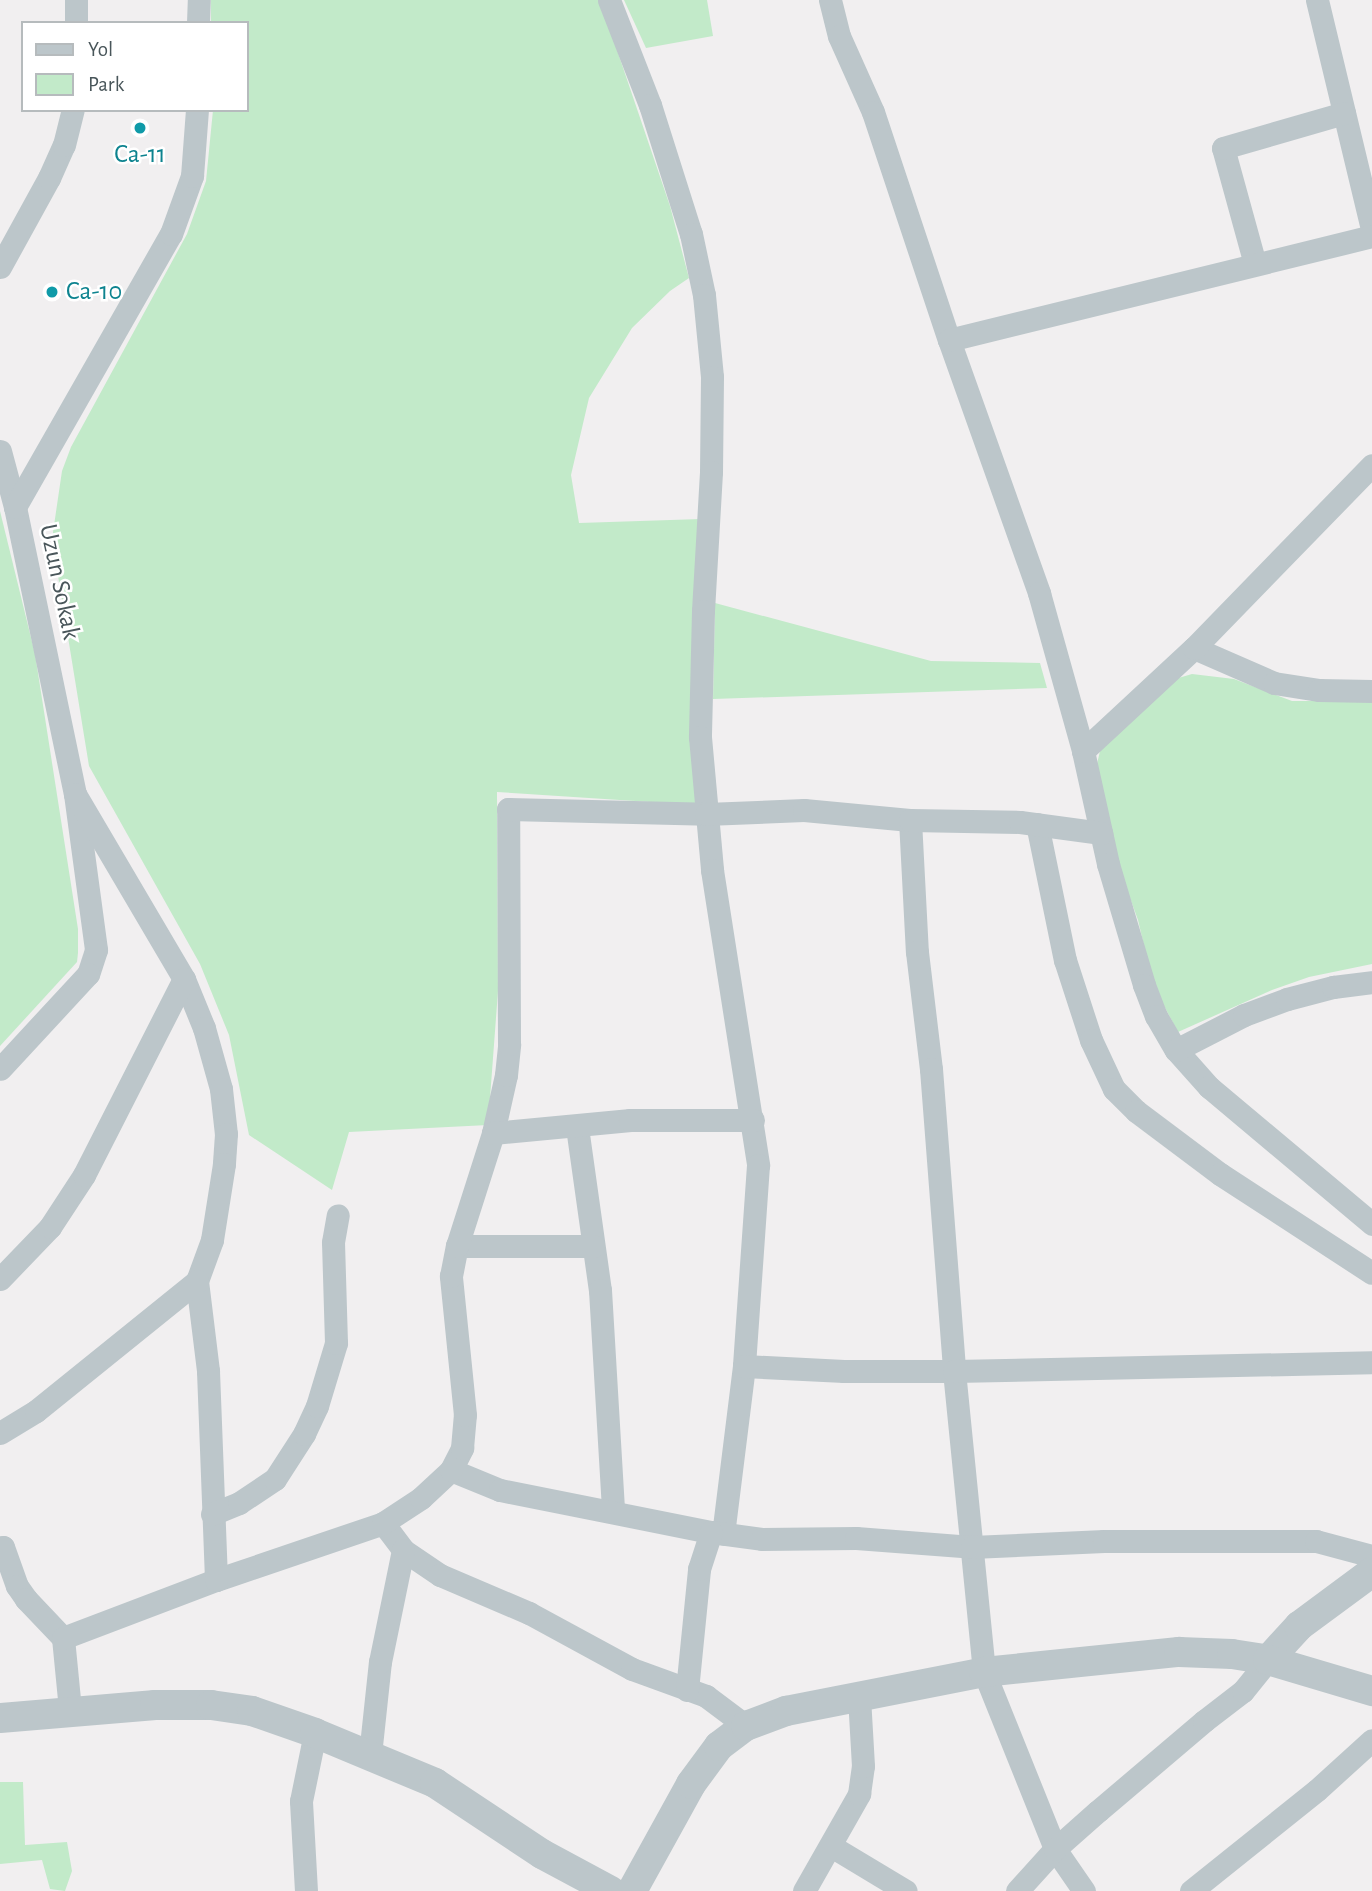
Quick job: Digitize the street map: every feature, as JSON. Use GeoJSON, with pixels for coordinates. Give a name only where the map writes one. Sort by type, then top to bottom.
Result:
{"type":"FeatureCollection","features":[{"type":"Feature","properties":{"kind":"street"},"geometry":{"type":"LineString","coordinates":[[76,0],[76,21]]}},
{"type":"Feature","properties":{"kind":"street"},"geometry":{"type":"LineString","coordinates":[[198,21],[199,0]]}},
{"type":"Feature","properties":{"kind":"street"},"geometry":{"type":"LineString","coordinates":[[609,0],[654,118],[691,234],[704,295],[712,377],[712,472],[703,611],[700,737],[712,870],[753,1120],[758,1196],[744,1366],[717,1533],[699,1569],[687,1690]]}},
{"type":"Feature","properties":{"kind":"street"},"geometry":{"type":"LineString","coordinates":[[830,0],[839,36],[877,123],[948,340],[1039,593],[1083,751],[1101,833],[1144,985],[1156,1016],[1176,1050],[1209,1087],[1372,1224]]}},
{"type":"Feature","properties":{"kind":"street"},"geometry":{"type":"LineString","coordinates":[[1317,0],[1372,229]]}},
{"type":"Feature","properties":{"kind":"street"},"geometry":{"type":"LineString","coordinates":[[0,267],[49,178],[64,145],[72,112]]}},
{"type":"Feature","properties":{"kind":"street","name":"Uzun Sokak"},"geometry":{"type":"LineString","coordinates":[[0,1069],[79,984],[95,960],[95,937],[75,794],[15,507],[171,234],[192,176],[197,112]]}},
{"type":"Feature","properties":{"kind":"street"},"geometry":{"type":"LineString","coordinates":[[1255,264],[1223,148],[1344,113]]}},
{"type":"Feature","properties":{"kind":"street"},"geometry":{"type":"LineString","coordinates":[[948,340],[1372,236]]}},
{"type":"Feature","properties":{"kind":"street"},"geometry":{"type":"LineString","coordinates":[[0,451],[15,507]]}},
{"type":"Feature","properties":{"kind":"street"},"geometry":{"type":"LineString","coordinates":[[1083,751],[1194,648],[1372,465]]}},
{"type":"Feature","properties":{"kind":"street"},"geometry":{"type":"LineString","coordinates":[[1194,648],[1274,683],[1319,690],[1372,691]]}},
{"type":"Feature","properties":{"kind":"street"},"geometry":{"type":"LineString","coordinates":[[75,794],[140,899],[184,979],[214,1062],[226,1133],[212,1240],[197,1281],[208,1371],[215,1580]]}},
{"type":"Feature","properties":{"kind":"street"},"geometry":{"type":"LineString","coordinates":[[63,1638],[215,1580],[383,1523],[421,1498],[451,1470],[461,1448],[465,1415],[451,1292],[457,1246],[493,1133],[506,1075],[509,1044],[508,809],[706,814],[804,810],[910,820],[983,819],[1101,833]]}},
{"type":"Feature","properties":{"kind":"street"},"geometry":{"type":"LineString","coordinates":[[910,820],[917,952],[931,1069],[954,1371],[984,1672],[1055,1849],[1084,1891]]}},
{"type":"Feature","properties":{"kind":"street"},"geometry":{"type":"LineString","coordinates":[[1037,824],[1065,960],[1091,1040],[1114,1088],[1136,1111],[1220,1174],[1372,1273]]}},
{"type":"Feature","properties":{"kind":"street"},"geometry":{"type":"LineString","coordinates":[[0,1279],[50,1227],[84,1175],[184,979]]}},
{"type":"Feature","properties":{"kind":"street"},"geometry":{"type":"LineString","coordinates":[[1176,1050],[1244,1015],[1287,999],[1333,987],[1372,982]]}},
{"type":"Feature","properties":{"kind":"street"},"geometry":{"type":"LineString","coordinates":[[493,1133],[671,1118],[753,1120]]}},
{"type":"Feature","properties":{"kind":"street"},"geometry":{"type":"LineString","coordinates":[[577,1127],[600,1290],[613,1511]]}},
{"type":"Feature","properties":{"kind":"street"},"geometry":{"type":"LineString","coordinates":[[212,1514],[239,1503],[275,1479],[304,1434],[317,1406],[336,1343],[337,1301],[333,1250],[338,1215]]}},
{"type":"Feature","properties":{"kind":"street"},"geometry":{"type":"LineString","coordinates":[[457,1246],[593,1246]]}},
{"type":"Feature","properties":{"kind":"street"},"geometry":{"type":"LineString","coordinates":[[0,1433],[36,1411],[197,1281]]}},
{"type":"Feature","properties":{"kind":"street"},"geometry":{"type":"LineString","coordinates":[[744,1366],[844,1371],[954,1371],[1372,1362]]}},
{"type":"Feature","properties":{"kind":"street"},"geometry":{"type":"LineString","coordinates":[[451,1470],[500,1490],[717,1533],[762,1539],[856,1538],[972,1547],[1104,1541],[1316,1541],[1372,1556]]}},
{"type":"Feature","properties":{"kind":"street"},"geometry":{"type":"LineString","coordinates":[[383,1523],[403,1550],[440,1575],[529,1613],[632,1670],[717,1703],[746,1726]]}},
{"type":"Feature","properties":{"kind":"street"},"geometry":{"type":"LineString","coordinates":[[0,1548],[3,1547],[17,1586],[26,1599],[63,1638],[70,1710]]}},
{"type":"Feature","properties":{"kind":"street"},"geometry":{"type":"LineString","coordinates":[[370,1755],[380,1662],[403,1550]]}},
{"type":"Feature","properties":{"kind":"street"},"geometry":{"type":"LineString","coordinates":[[1017,1891],[1055,1849],[1183,1738],[1244,1691],[1299,1626],[1372,1572]]}},
{"type":"Feature","properties":{"kind":"street"},"geometry":{"type":"LineString","coordinates":[[632,1891],[708,1761],[725,1741],[746,1726],[786,1711],[984,1672],[1179,1652],[1232,1654],[1268,1660],[1372,1691]]}},
{"type":"Feature","properties":{"kind":"street"},"geometry":{"type":"LineString","coordinates":[[804,1891],[859,1794],[862,1780],[859,1696]]}},
{"type":"Feature","properties":{"kind":"street"},"geometry":{"type":"LineString","coordinates":[[0,1718],[70,1710],[211,1705],[252,1711],[315,1733],[435,1783],[542,1854],[611,1891]]}},
{"type":"Feature","properties":{"kind":"street"},"geometry":{"type":"LineString","coordinates":[[306,1891],[301,1801],[315,1733]]}},
{"type":"Feature","properties":{"kind":"street"},"geometry":{"type":"LineString","coordinates":[[1191,1891],[1317,1790],[1372,1740]]}},
{"type":"Feature","properties":{"kind":"street"},"geometry":{"type":"LineString","coordinates":[[831,1846],[906,1891]]}},
{"type":"Feature","properties":{"kind":"green space"},"geometry":{"type":"Polygon","coordinates":[[[211,0],[600,0],[670,206],[689,278],[670,291],[632,328],[589,398],[571,475],[579,523],[701,519],[697,805],[497,792],[498,991],[488,1125],[349,1132],[332,1190],[249,1135],[229,1035],[200,964],[89,766],[52,539],[62,471],[71,447],[187,234],[206,181],[213,112],[248,112],[248,21],[211,21],[211,0]]]}},
{"type":"Feature","properties":{"kind":"green space"},"geometry":{"type":"Polygon","coordinates":[[[624,0],[707,0],[713,36],[646,48],[624,0]]]}},
{"type":"Feature","properties":{"kind":"green space"},"geometry":{"type":"Polygon","coordinates":[[[0,511],[35,654],[78,929],[78,953],[77,962],[0,1046],[0,511]]]}},
{"type":"Feature","properties":{"kind":"green space"},"geometry":{"type":"Polygon","coordinates":[[[715,603],[931,661],[1040,663],[1047,688],[713,699],[715,603]]]}},
{"type":"Feature","properties":{"kind":"green space"},"geometry":{"type":"Polygon","coordinates":[[[1192,674],[1234,679],[1292,701],[1372,701],[1372,964],[1309,977],[1272,990],[1178,1032],[1163,1004],[1149,967],[1138,920],[1110,843],[1097,764],[1100,751],[1175,679],[1192,674]]]}},
{"type":"Feature","properties":{"kind":"green space"},"geometry":{"type":"Polygon","coordinates":[[[0,1782],[23,1782],[25,1845],[67,1842],[72,1871],[65,1891],[50,1889],[42,1860],[0,1864],[0,1782]]]}},
{"type":"Feature","properties":{"kind":"place","name":"Ca-11"},"geometry":{"type":"Point","coordinates":[140,128]}},
{"type":"Feature","properties":{"kind":"place","name":"Ca-10"},"geometry":{"type":"Point","coordinates":[52,292]}}]}
